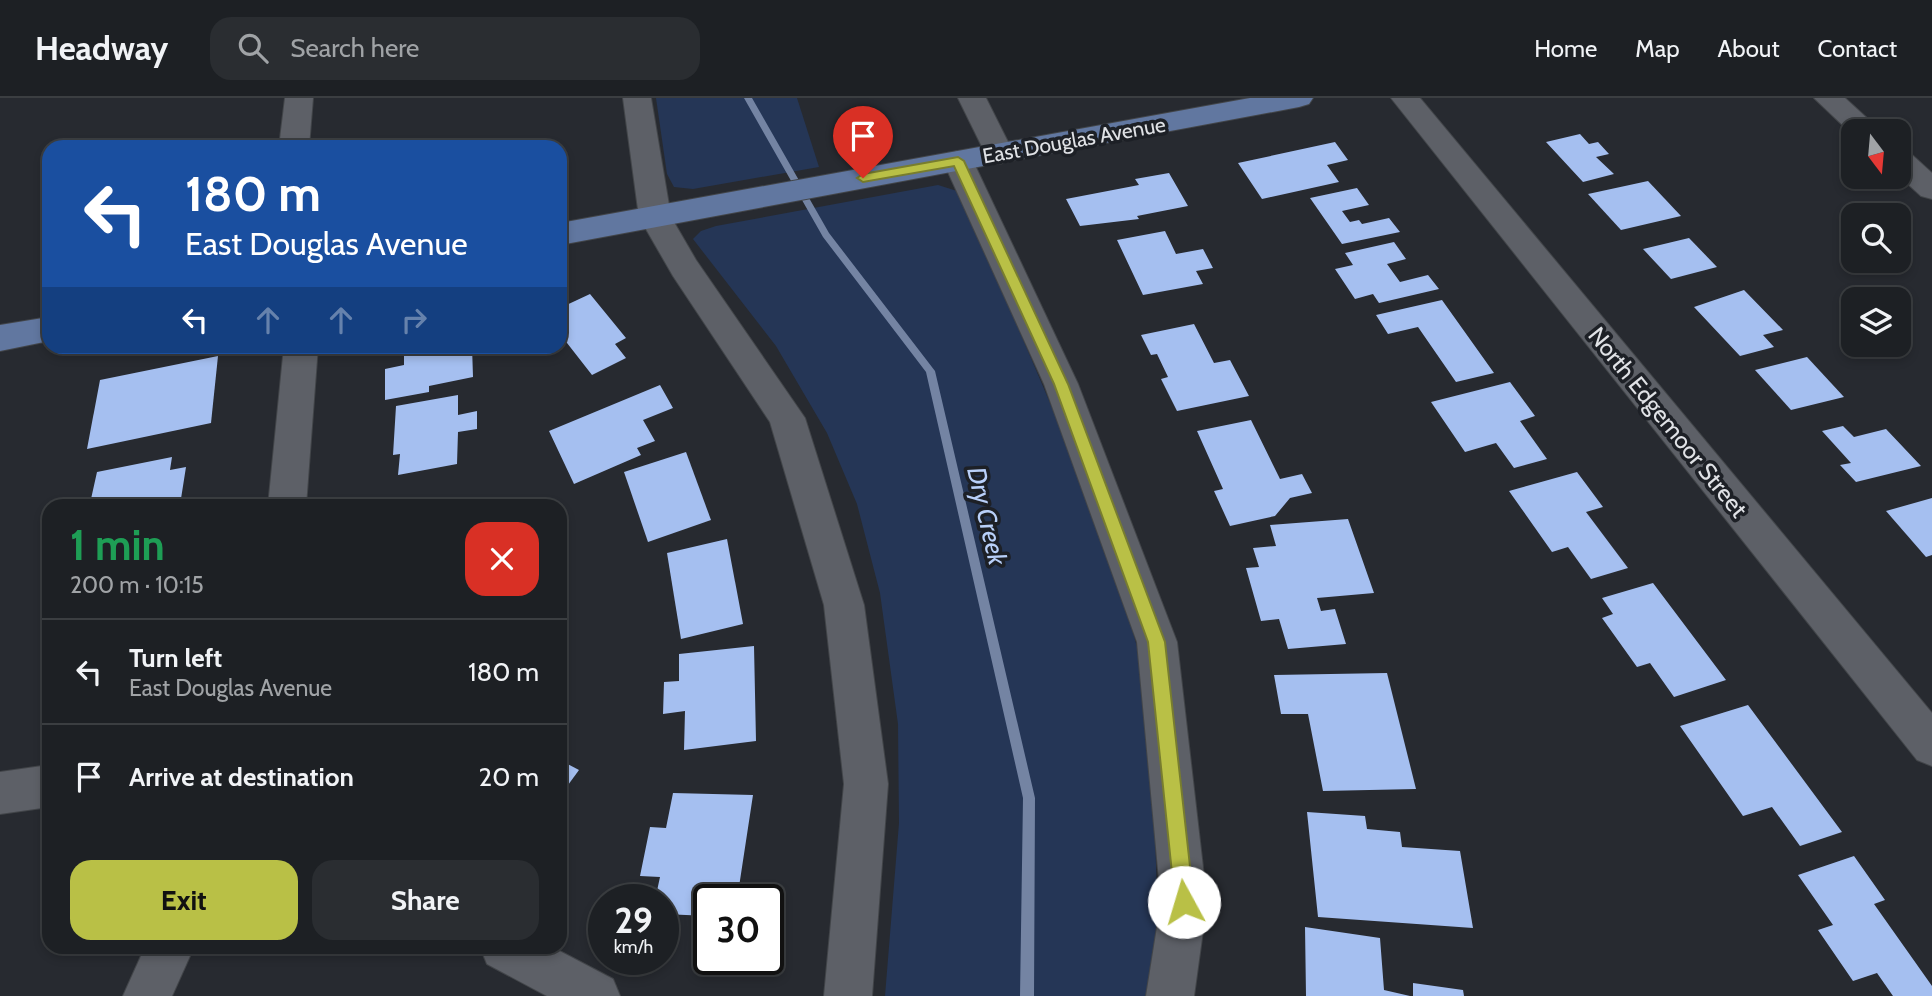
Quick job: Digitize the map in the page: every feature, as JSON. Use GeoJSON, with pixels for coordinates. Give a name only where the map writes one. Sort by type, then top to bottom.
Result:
{"type":"FeatureCollection","features":[{"type":"Feature","properties":{"kind":"main road","name":"East Douglas Avenue"},"geometry":{"type":"LineString","coordinates":[[567,233],[1300,98]]}},
{"type":"Feature","properties":{"kind":"main road"},"geometry":{"type":"LineString","coordinates":[[0,338],[42,330]]}},
{"type":"Feature","properties":{"kind":"street"},"geometry":{"type":"LineString","coordinates":[[295,140],[299,98]]}},
{"type":"Feature","properties":{"kind":"street"},"geometry":{"type":"LineString","coordinates":[[637,98],[655,217],[684,268],[787,418],[844,605],[866,784],[848,996]]}},
{"type":"Feature","properties":{"kind":"street"},"geometry":{"type":"LineString","coordinates":[[972,98],[999,154]]}},
{"type":"Feature","properties":{"kind":"street","name":"North Edgemoor Street"},"geometry":{"type":"LineString","coordinates":[[1405,98],[1932,746]]}},
{"type":"Feature","properties":{"kind":"street"},"geometry":{"type":"LineString","coordinates":[[1828,98],[1852,119]]}},
{"type":"Feature","properties":{"kind":"street"},"geometry":{"type":"LineString","coordinates":[[958,161],[1061,384],[1157,642],[1184,902],[1170,996]]}},
{"type":"Feature","properties":{"kind":"street"},"geometry":{"type":"LineString","coordinates":[[1911,171],[1932,189]]}},
{"type":"Feature","properties":{"kind":"street"},"geometry":{"type":"LineString","coordinates":[[288,499],[300,354]]}},
{"type":"Feature","properties":{"kind":"street"},"geometry":{"type":"LineString","coordinates":[[0,793],[42,787]]}},
{"type":"Feature","properties":{"kind":"street"},"geometry":{"type":"LineString","coordinates":[[147,996],[167,954]]}},
{"type":"Feature","properties":{"kind":"street"},"geometry":{"type":"LineString","coordinates":[[517,954],[596,996]]}},
{"type":"Feature","properties":{"kind":"shaded area"},"geometry":{"type":"Polygon","coordinates":[[[656,98],[797,98],[819,167],[693,189],[674,187],[667,174],[656,98]]]}},
{"type":"Feature","properties":{"kind":"shaded area"},"geometry":{"type":"Polygon","coordinates":[[[938,185],[957,191],[966,205],[1084,483],[1122,591],[1145,677],[1153,775],[1158,924],[1149,996],[885,996],[899,823],[898,724],[880,593],[857,504],[827,433],[776,346],[693,239],[701,231],[716,226],[938,185]]]}},
{"type":"Feature","properties":{"kind":"building"},"geometry":{"type":"Polygon","coordinates":[[[1580,134],[1589,144],[1598,142],[1609,154],[1596,157],[1614,174],[1583,182],[1546,142],[1580,134]]]}},
{"type":"Feature","properties":{"kind":"building"},"geometry":{"type":"Polygon","coordinates":[[[1335,142],[1348,160],[1327,165],[1339,182],[1262,199],[1238,163],[1335,142]]]}},
{"type":"Feature","properties":{"kind":"building"},"geometry":{"type":"Polygon","coordinates":[[[1169,173],[1188,206],[1137,216],[1139,219],[1080,226],[1066,199],[1139,185],[1135,179],[1169,173]]]}},
{"type":"Feature","properties":{"kind":"building"},"geometry":{"type":"Polygon","coordinates":[[[1648,181],[1681,216],[1621,230],[1588,194],[1648,181]]]}},
{"type":"Feature","properties":{"kind":"building"},"geometry":{"type":"Polygon","coordinates":[[[1357,188],[1369,205],[1342,211],[1350,222],[1359,220],[1362,224],[1389,218],[1400,232],[1342,244],[1310,198],[1357,188]]]}},
{"type":"Feature","properties":{"kind":"building"},"geometry":{"type":"Polygon","coordinates":[[[1165,231],[1176,254],[1203,249],[1213,268],[1196,271],[1203,284],[1143,295],[1117,240],[1165,231]]]}},
{"type":"Feature","properties":{"kind":"building"},"geometry":{"type":"Polygon","coordinates":[[[1689,238],[1717,267],[1671,279],[1643,249],[1689,238]]]}},
{"type":"Feature","properties":{"kind":"building"},"geometry":{"type":"Polygon","coordinates":[[[1394,242],[1406,259],[1387,264],[1400,282],[1428,275],[1439,289],[1379,303],[1373,294],[1355,299],[1335,269],[1353,265],[1345,253],[1394,242]]]}},
{"type":"Feature","properties":{"kind":"building"},"geometry":{"type":"Polygon","coordinates":[[[1744,290],[1783,330],[1763,335],[1774,347],[1740,356],[1694,307],[1744,290]]]}},
{"type":"Feature","properties":{"kind":"building"},"geometry":{"type":"Polygon","coordinates":[[[590,294],[626,338],[615,344],[626,358],[592,375],[567,343],[567,305],[590,294]]]}},
{"type":"Feature","properties":{"kind":"building"},"geometry":{"type":"Polygon","coordinates":[[[1442,300],[1494,373],[1456,382],[1418,327],[1388,334],[1376,315],[1442,300]]]}},
{"type":"Feature","properties":{"kind":"building"},"geometry":{"type":"Polygon","coordinates":[[[1194,324],[1214,363],[1230,360],[1249,396],[1177,411],[1161,379],[1168,377],[1157,354],[1151,355],[1141,335],[1194,324]]]}},
{"type":"Feature","properties":{"kind":"building"},"geometry":{"type":"Polygon","coordinates":[[[404,354],[472,354],[473,377],[429,386],[429,392],[385,400],[385,369],[404,365],[404,354]]]}},
{"type":"Feature","properties":{"kind":"building"},"geometry":{"type":"Polygon","coordinates":[[[218,356],[211,423],[87,449],[100,380],[218,356]]]}},
{"type":"Feature","properties":{"kind":"building"},"geometry":{"type":"Polygon","coordinates":[[[1807,357],[1844,397],[1791,410],[1755,370],[1807,357]]]}},
{"type":"Feature","properties":{"kind":"building"},"geometry":{"type":"Polygon","coordinates":[[[1510,382],[1535,416],[1520,421],[1547,459],[1514,468],[1496,443],[1465,452],[1431,402],[1510,382]]]}},
{"type":"Feature","properties":{"kind":"building"},"geometry":{"type":"Polygon","coordinates":[[[660,385],[673,408],[643,420],[655,441],[637,448],[641,455],[574,484],[549,431],[660,385]]]}},
{"type":"Feature","properties":{"kind":"building"},"geometry":{"type":"Polygon","coordinates":[[[458,395],[458,415],[477,411],[477,429],[458,432],[457,464],[398,475],[400,454],[393,455],[396,406],[458,395]]]}},
{"type":"Feature","properties":{"kind":"building"},"geometry":{"type":"Polygon","coordinates":[[[1251,420],[1280,479],[1302,474],[1312,493],[1290,498],[1275,516],[1230,526],[1214,491],[1223,489],[1197,431],[1251,420]]]}},
{"type":"Feature","properties":{"kind":"building"},"geometry":{"type":"Polygon","coordinates":[[[1843,426],[1854,437],[1886,429],[1921,466],[1856,482],[1840,465],[1851,463],[1822,431],[1843,426]]]}},
{"type":"Feature","properties":{"kind":"building"},"geometry":{"type":"Polygon","coordinates":[[[686,452],[711,520],[648,542],[624,472],[686,452]]]}},
{"type":"Feature","properties":{"kind":"building"},"geometry":{"type":"Polygon","coordinates":[[[172,457],[170,470],[186,467],[181,499],[91,499],[97,472],[172,457]]]}},
{"type":"Feature","properties":{"kind":"building"},"geometry":{"type":"Polygon","coordinates":[[[1577,472],[1603,507],[1586,512],[1628,568],[1591,579],[1568,547],[1552,552],[1509,491],[1577,472]]]}},
{"type":"Feature","properties":{"kind":"building"},"geometry":{"type":"Polygon","coordinates":[[[1932,498],[1932,555],[1926,557],[1886,511],[1932,498]]]}},
{"type":"Feature","properties":{"kind":"building"},"geometry":{"type":"Polygon","coordinates":[[[1348,519],[1374,593],[1317,598],[1321,611],[1335,609],[1346,644],[1288,649],[1279,619],[1261,621],[1246,568],[1259,567],[1253,548],[1276,546],[1270,525],[1348,519]]]}},
{"type":"Feature","properties":{"kind":"building"},"geometry":{"type":"Polygon","coordinates":[[[727,539],[743,624],[681,639],[667,553],[727,539]]]}},
{"type":"Feature","properties":{"kind":"building"},"geometry":{"type":"Polygon","coordinates":[[[1653,583],[1726,680],[1674,697],[1650,663],[1637,667],[1602,618],[1613,614],[1602,598],[1653,583]]]}},
{"type":"Feature","properties":{"kind":"building"},"geometry":{"type":"Polygon","coordinates":[[[754,646],[756,741],[684,750],[685,711],[663,714],[664,682],[679,681],[679,654],[754,646]]]}},
{"type":"Feature","properties":{"kind":"building"},"geometry":{"type":"Polygon","coordinates":[[[1387,673],[1416,789],[1323,791],[1308,714],[1281,714],[1274,675],[1387,673]]]}},
{"type":"Feature","properties":{"kind":"building"},"geometry":{"type":"Polygon","coordinates":[[[1748,705],[1842,832],[1800,846],[1772,807],[1743,816],[1680,726],[1748,705]]]}},
{"type":"Feature","properties":{"kind":"building"},"geometry":{"type":"Polygon","coordinates":[[[567,764],[579,770],[567,786],[567,764]]]}},
{"type":"Feature","properties":{"kind":"building"},"geometry":{"type":"Polygon","coordinates":[[[673,793],[753,795],[739,884],[693,884],[693,915],[679,915],[679,884],[658,884],[660,877],[640,876],[650,827],[666,828],[673,793]]]}},
{"type":"Feature","properties":{"kind":"building"},"geometry":{"type":"Polygon","coordinates":[[[1307,812],[1365,816],[1367,829],[1400,832],[1402,847],[1460,851],[1473,928],[1318,917],[1307,812]]]}},
{"type":"Feature","properties":{"kind":"building"},"geometry":{"type":"Polygon","coordinates":[[[1854,856],[1885,900],[1874,904],[1932,986],[1932,996],[1893,996],[1877,973],[1853,981],[1818,930],[1833,925],[1798,875],[1854,856]]]}},
{"type":"Feature","properties":{"kind":"building"},"geometry":{"type":"Polygon","coordinates":[[[1305,927],[1380,938],[1384,990],[1410,996],[1306,996],[1305,927]]]}},
{"type":"Feature","properties":{"kind":"building"},"geometry":{"type":"Polygon","coordinates":[[[1413,983],[1463,990],[1464,996],[1413,996],[1413,983]]]}},
{"type":"Feature","properties":{"kind":"waterway","name":"Dry Creek"},"geometry":{"type":"LineString","coordinates":[[748,98],[826,235],[930,371],[1029,798],[1027,996]]}},
{"type":"Feature","properties":{"kind":"route"},"geometry":{"type":"LineString","coordinates":[[863,178],[958,161],[1061,384],[1157,642],[1184,902]]}}]}
